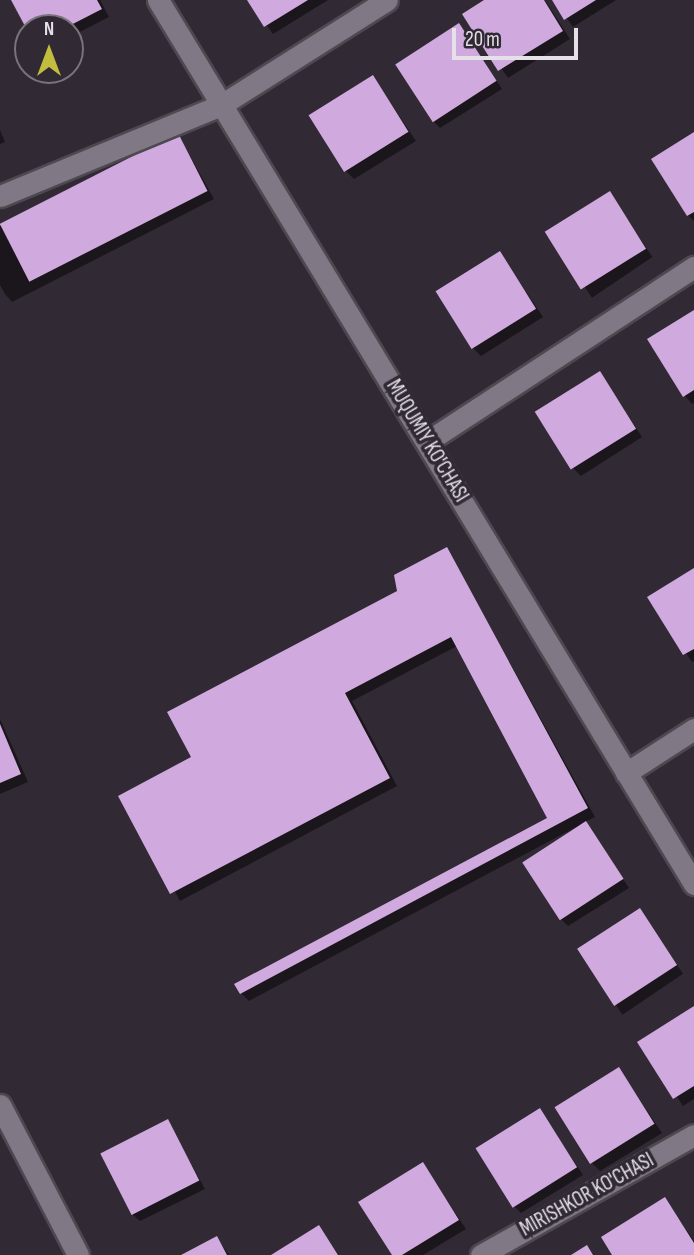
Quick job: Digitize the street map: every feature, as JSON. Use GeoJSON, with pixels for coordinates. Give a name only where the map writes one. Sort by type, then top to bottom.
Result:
{"type":"FeatureCollection","features":[{"type":"Feature","properties":{"kind":"street","name":"MUQUMIY KO'CHASI"},"geometry":{"type":"LineString","coordinates":[[158,0],[428,441],[694,884]]}},
{"type":"Feature","properties":{"kind":"street"},"geometry":{"type":"LineString","coordinates":[[0,195],[221,104],[387,0]]}},
{"type":"Feature","properties":{"kind":"street"},"geometry":{"type":"LineString","coordinates":[[428,441],[694,267]]}},
{"type":"Feature","properties":{"kind":"street"},"geometry":{"type":"LineString","coordinates":[[626,773],[694,729]]}},
{"type":"Feature","properties":{"kind":"street"},"geometry":{"type":"LineString","coordinates":[[0,1105],[78,1255]]}},
{"type":"Feature","properties":{"kind":"street","name":"MIRISHKOR KO'CHASI"},"geometry":{"type":"LineString","coordinates":[[481,1255],[694,1135]]}},
{"type":"Feature","properties":{"kind":"building"},"geometry":{"type":"Polygon","coordinates":[[[11,0],[97,0],[102,9],[84,18],[84,14],[18,14],[11,0]]]}},
{"type":"Feature","properties":{"kind":"building"},"geometry":{"type":"Polygon","coordinates":[[[247,0],[308,0],[264,27],[247,0]]]}},
{"type":"Feature","properties":{"kind":"building"},"geometry":{"type":"Polygon","coordinates":[[[484,0],[544,0],[563,31],[498,71],[462,14],[484,0]]]}},
{"type":"Feature","properties":{"kind":"building"},"geometry":{"type":"Polygon","coordinates":[[[552,0],[596,0],[564,20],[552,0]]]}},
{"type":"Feature","properties":{"kind":"building"},"geometry":{"type":"Polygon","coordinates":[[[459,23],[497,81],[433,122],[395,64],[459,23]]]}},
{"type":"Feature","properties":{"kind":"building"},"geometry":{"type":"Polygon","coordinates":[[[373,75],[409,132],[344,172],[309,115],[373,75]]]}},
{"type":"Feature","properties":{"kind":"building"},"geometry":{"type":"Polygon","coordinates":[[[694,132],[694,212],[687,216],[651,159],[694,132]]]}},
{"type":"Feature","properties":{"kind":"building"},"geometry":{"type":"Polygon","coordinates":[[[178,133],[208,191],[29,282],[0,224],[178,133]]]}},
{"type":"Feature","properties":{"kind":"building"},"geometry":{"type":"Polygon","coordinates":[[[610,191],[646,249],[581,289],[545,232],[610,191]]]}},
{"type":"Feature","properties":{"kind":"building"},"geometry":{"type":"Polygon","coordinates":[[[500,251],[536,309],[472,349],[436,291],[500,251]]]}},
{"type":"Feature","properties":{"kind":"building"},"geometry":{"type":"Polygon","coordinates":[[[694,310],[694,390],[683,397],[647,339],[694,310]]]}},
{"type":"Feature","properties":{"kind":"building"},"geometry":{"type":"Polygon","coordinates":[[[600,371],[636,429],[571,469],[535,412],[600,371]]]}},
{"type":"Feature","properties":{"kind":"building"},"geometry":{"type":"Polygon","coordinates":[[[447,547],[588,808],[240,994],[234,984],[547,818],[451,637],[345,693],[390,778],[170,894],[118,796],[191,757],[167,712],[397,591],[394,575],[447,547]]]}},
{"type":"Feature","properties":{"kind":"building"},"geometry":{"type":"Polygon","coordinates":[[[694,568],[694,649],[683,655],[647,597],[694,568]]]}},
{"type":"Feature","properties":{"kind":"building"},"geometry":{"type":"Polygon","coordinates":[[[0,724],[21,774],[0,783],[0,724]]]}},
{"type":"Feature","properties":{"kind":"building"},"geometry":{"type":"Polygon","coordinates":[[[586,821],[624,879],[560,920],[522,862],[586,821]]]}},
{"type":"Feature","properties":{"kind":"building"},"geometry":{"type":"Polygon","coordinates":[[[640,908],[677,965],[614,1006],[577,949],[640,908]]]}},
{"type":"Feature","properties":{"kind":"building"},"geometry":{"type":"Polygon","coordinates":[[[694,1006],[694,1086],[673,1099],[637,1042],[694,1006]]]}},
{"type":"Feature","properties":{"kind":"building"},"geometry":{"type":"Polygon","coordinates":[[[619,1067],[655,1124],[590,1164],[555,1107],[619,1067]]]}},
{"type":"Feature","properties":{"kind":"building"},"geometry":{"type":"Polygon","coordinates":[[[540,1108],[577,1167],[513,1208],[476,1148],[540,1108]]]}},
{"type":"Feature","properties":{"kind":"building"},"geometry":{"type":"Polygon","coordinates":[[[168,1119],[199,1180],[132,1215],[100,1154],[168,1119]]]}},
{"type":"Feature","properties":{"kind":"building"},"geometry":{"type":"Polygon","coordinates":[[[423,1162],[459,1220],[402,1255],[392,1255],[358,1202],[423,1162]]]}},
{"type":"Feature","properties":{"kind":"building"},"geometry":{"type":"Polygon","coordinates":[[[665,1197],[694,1243],[694,1255],[612,1255],[601,1237],[665,1197]]]}},
{"type":"Feature","properties":{"kind":"building"},"geometry":{"type":"Polygon","coordinates":[[[319,1225],[338,1255],[271,1255],[319,1225]]]}},
{"type":"Feature","properties":{"kind":"building"},"geometry":{"type":"Polygon","coordinates":[[[217,1236],[227,1255],[181,1255],[217,1236]]]}},
{"type":"Feature","properties":{"kind":"building"},"geometry":{"type":"Polygon","coordinates":[[[587,1245],[593,1255],[571,1255],[587,1245]]]}}]}
